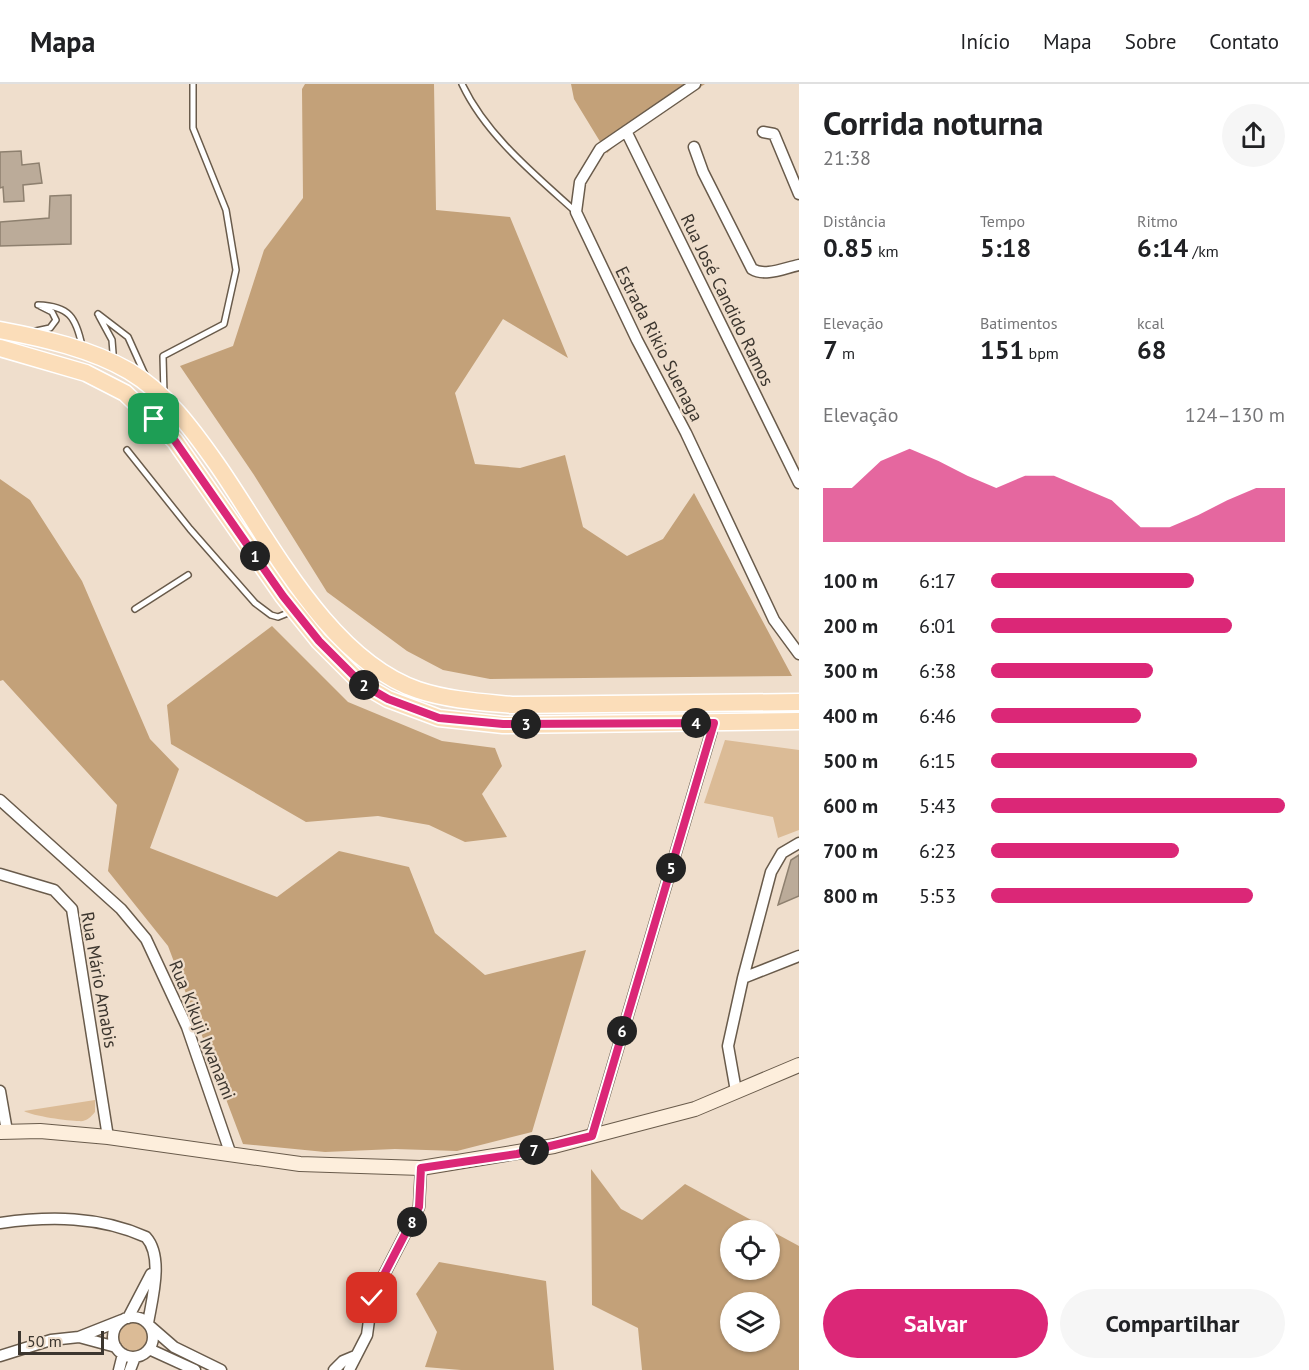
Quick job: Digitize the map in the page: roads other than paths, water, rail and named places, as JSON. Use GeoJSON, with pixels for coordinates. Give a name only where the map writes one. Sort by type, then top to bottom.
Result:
{"type":"FeatureCollection","features":[{"type":"Feature","properties":{"kind":"main road"},"geometry":{"type":"LineString","coordinates":[[0,330],[83,351],[105,359],[130,371],[149,385],[164,398],[202,443],[282,563],[344,641],[371,664],[417,689],[470,701],[512,705],[799,702]]}},
{"type":"Feature","properties":{"kind":"main road"},"geometry":{"type":"LineString","coordinates":[[0,348],[86,373],[125,393],[175,441],[295,611],[319,641],[362,684],[388,699],[439,718],[503,724],[799,721]]}},
{"type":"Feature","properties":{"kind":"street"},"geometry":{"type":"LineString","coordinates":[[576,212],[580,182],[600,149],[695,84]]}},
{"type":"Feature","properties":{"kind":"street","name":"Rua José Candido Ramos"},"geometry":{"type":"LineString","coordinates":[[627,131],[799,483]]}},
{"type":"Feature","properties":{"kind":"street"},"geometry":{"type":"LineString","coordinates":[[763,132],[774,134],[799,195]]}},
{"type":"Feature","properties":{"kind":"street"},"geometry":{"type":"LineString","coordinates":[[694,147],[703,172],[747,264],[758,273],[799,265]]}},
{"type":"Feature","properties":{"kind":"street","name":"Estrada Rikio Suenaga"},"geometry":{"type":"LineString","coordinates":[[576,212],[637,340],[686,433],[774,620],[799,654]]}},
{"type":"Feature","properties":{"kind":"street"},"geometry":{"type":"LineString","coordinates":[[592,1136],[714,723]]}},
{"type":"Feature","properties":{"kind":"street","name":"Rua Kikuji Iwanami"},"geometry":{"type":"LineString","coordinates":[[0,800],[121,909],[146,939],[187,1027],[231,1155]]}},
{"type":"Feature","properties":{"kind":"street"},"geometry":{"type":"LineString","coordinates":[[736,1091],[728,1046],[744,978],[771,872],[782,853],[799,843]]}},
{"type":"Feature","properties":{"kind":"street","name":"Rua Mário Amabis"},"geometry":{"type":"LineString","coordinates":[[0,874],[54,890],[72,909],[108,1137]]}},
{"type":"Feature","properties":{"kind":"street"},"geometry":{"type":"LineString","coordinates":[[744,978],[799,956]]}},
{"type":"Feature","properties":{"kind":"street"},"geometry":{"type":"LineString","coordinates":[[0,1090],[4,1132],[108,1137],[231,1155],[340,1167],[421,1168],[517,1154],[695,1109],[799,1065]]}},
{"type":"Feature","properties":{"kind":"street"},"geometry":{"type":"LineString","coordinates":[[350,1370],[367,1335],[372,1298],[419,1207],[421,1168]]}},
{"type":"Feature","properties":{"kind":"street"},"geometry":{"type":"LineString","coordinates":[[0,1223],[42,1218],[95,1221],[146,1237],[153,1244],[154,1265],[149,1325],[153,1336],[149,1349],[135,1357],[130,1370]]}},
{"type":"Feature","properties":{"kind":"street"},"geometry":{"type":"LineString","coordinates":[[119,1370],[120,1350],[114,1331],[125,1319],[154,1265]]}},
{"type":"Feature","properties":{"kind":"street"},"geometry":{"type":"LineString","coordinates":[[0,1356],[29,1346],[79,1337],[125,1319],[140,1318],[174,1347],[221,1370]]}},
{"type":"Feature","properties":{"kind":"street"},"geometry":{"type":"LineString","coordinates":[[79,1337],[135,1357]]}},
{"type":"Feature","properties":{"kind":"street"},"geometry":{"type":"LineString","coordinates":[[149,1349],[195,1370]]}},
{"type":"Feature","properties":{"kind":"street"},"geometry":{"type":"LineString","coordinates":[[334,1370],[343,1360],[355,1356]]}},
{"type":"Feature","properties":{"kind":"lane"},"geometry":{"type":"LineString","coordinates":[[164,398],[163,356],[224,324],[236,270],[226,210],[192,128],[193,84]]}},
{"type":"Feature","properties":{"kind":"lane"},"geometry":{"type":"LineString","coordinates":[[462,84],[483,119],[529,170],[576,212]]}},
{"type":"Feature","properties":{"kind":"lane"},"geometry":{"type":"LineString","coordinates":[[17,333],[50,328],[56,321],[55,316],[38,305],[56,305],[69,313],[75,324],[83,351]]}},
{"type":"Feature","properties":{"kind":"lane"},"geometry":{"type":"LineString","coordinates":[[105,359],[113,353],[114,347],[98,314],[128,337],[149,385]]}},
{"type":"Feature","properties":{"kind":"lane"},"geometry":{"type":"LineString","coordinates":[[127,450],[190,529],[255,603],[271,615],[278,616],[295,611]]}},
{"type":"Feature","properties":{"kind":"lane"},"geometry":{"type":"LineString","coordinates":[[135,609],[188,575]]}}]}
